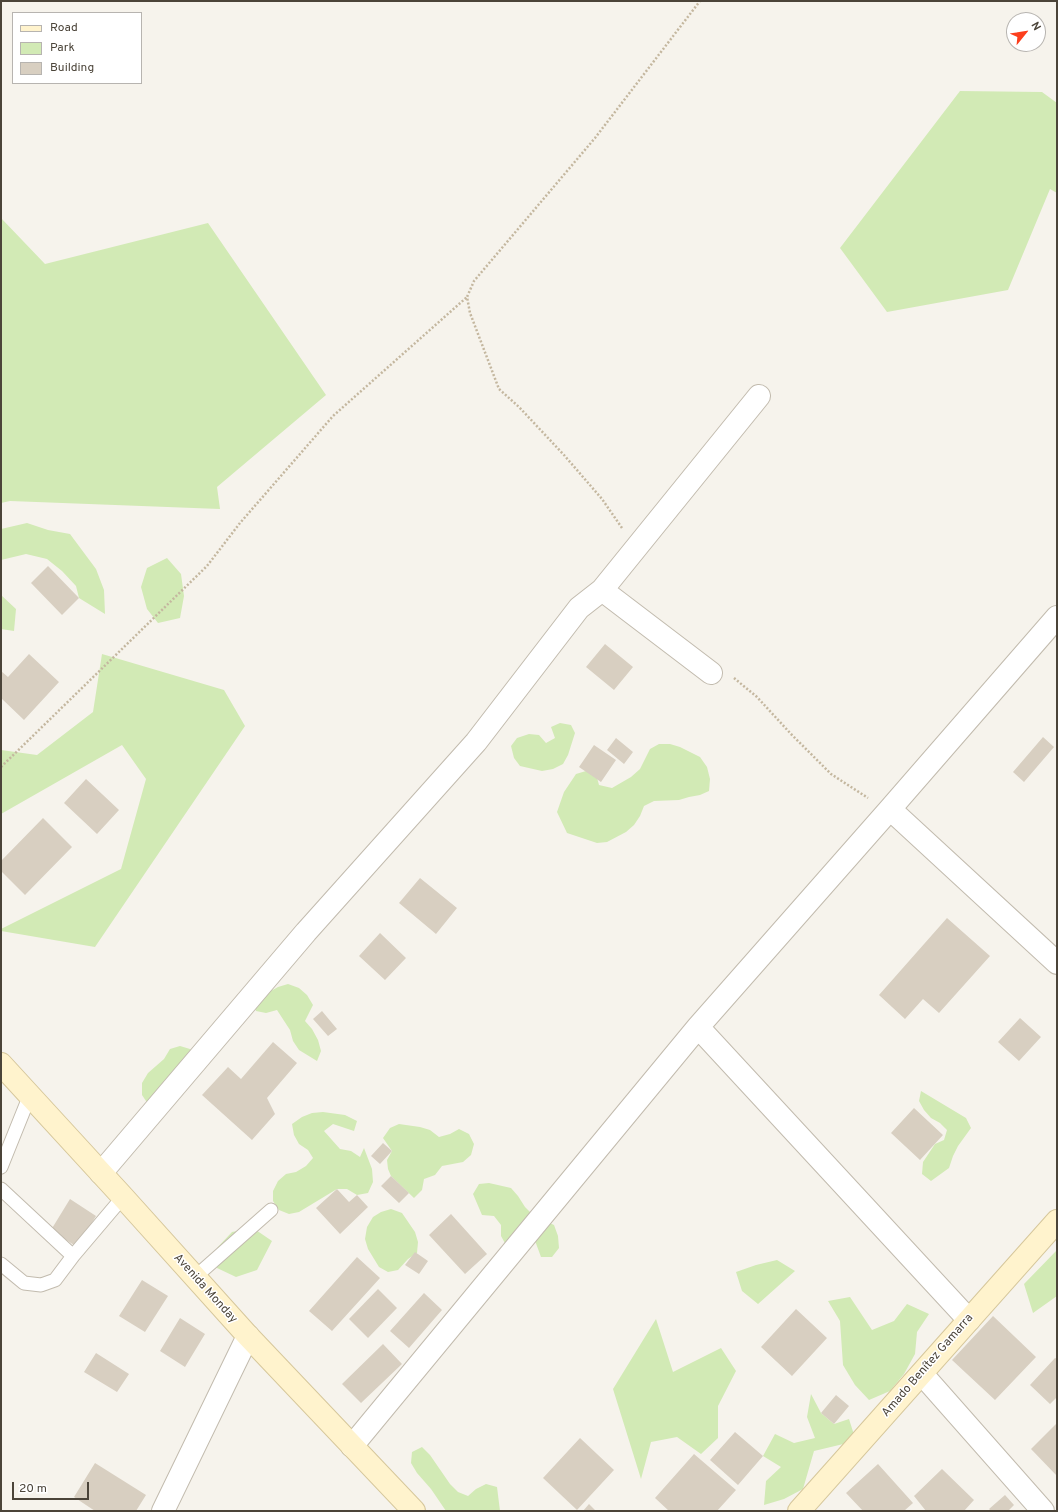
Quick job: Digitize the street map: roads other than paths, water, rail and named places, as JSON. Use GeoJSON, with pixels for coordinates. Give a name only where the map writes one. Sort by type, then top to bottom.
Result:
{"type":"FeatureCollection","features":[{"type":"Feature","properties":{"kind":"main road","name":"Avenida Monday"},"geometry":{"type":"LineString","coordinates":[[2,1068],[30,1095],[194,1278],[414,1511]]}},
{"type":"Feature","properties":{"kind":"main road","name":"Amado Benítez Gamarra"},"geometry":{"type":"LineString","coordinates":[[799,1511],[1057,1221]]}},
{"type":"Feature","properties":{"kind":"street"},"geometry":{"type":"LineString","coordinates":[[101,1173],[306,932],[476,742],[579,608],[602,590],[759,396]]}},
{"type":"Feature","properties":{"kind":"street"},"geometry":{"type":"LineString","coordinates":[[602,590],[711,673]]}},
{"type":"Feature","properties":{"kind":"street"},"geometry":{"type":"LineString","coordinates":[[352,1446],[698,1027],[1057,617]]}},
{"type":"Feature","properties":{"kind":"street"},"geometry":{"type":"LineString","coordinates":[[890,809],[1057,963]]}},
{"type":"Feature","properties":{"kind":"street"},"geometry":{"type":"LineString","coordinates":[[698,1027],[969,1320]]}},
{"type":"Feature","properties":{"kind":"street"},"geometry":{"type":"LineString","coordinates":[[163,1511],[248,1336]]}},
{"type":"Feature","properties":{"kind":"street"},"geometry":{"type":"LineString","coordinates":[[922,1374],[1043,1511]]}},
{"type":"Feature","properties":{"kind":"lane"},"geometry":{"type":"LineString","coordinates":[[1,1168],[30,1095]]}},
{"type":"Feature","properties":{"kind":"lane"},"geometry":{"type":"LineString","coordinates":[[1,1189],[73,1256]]}},
{"type":"Feature","properties":{"kind":"lane"},"geometry":{"type":"LineString","coordinates":[[1,1264],[24,1283],[41,1285],[55,1280],[73,1256],[123,1197]]}},
{"type":"Feature","properties":{"kind":"lane"},"geometry":{"type":"LineString","coordinates":[[194,1278],[270,1210]]}}]}
